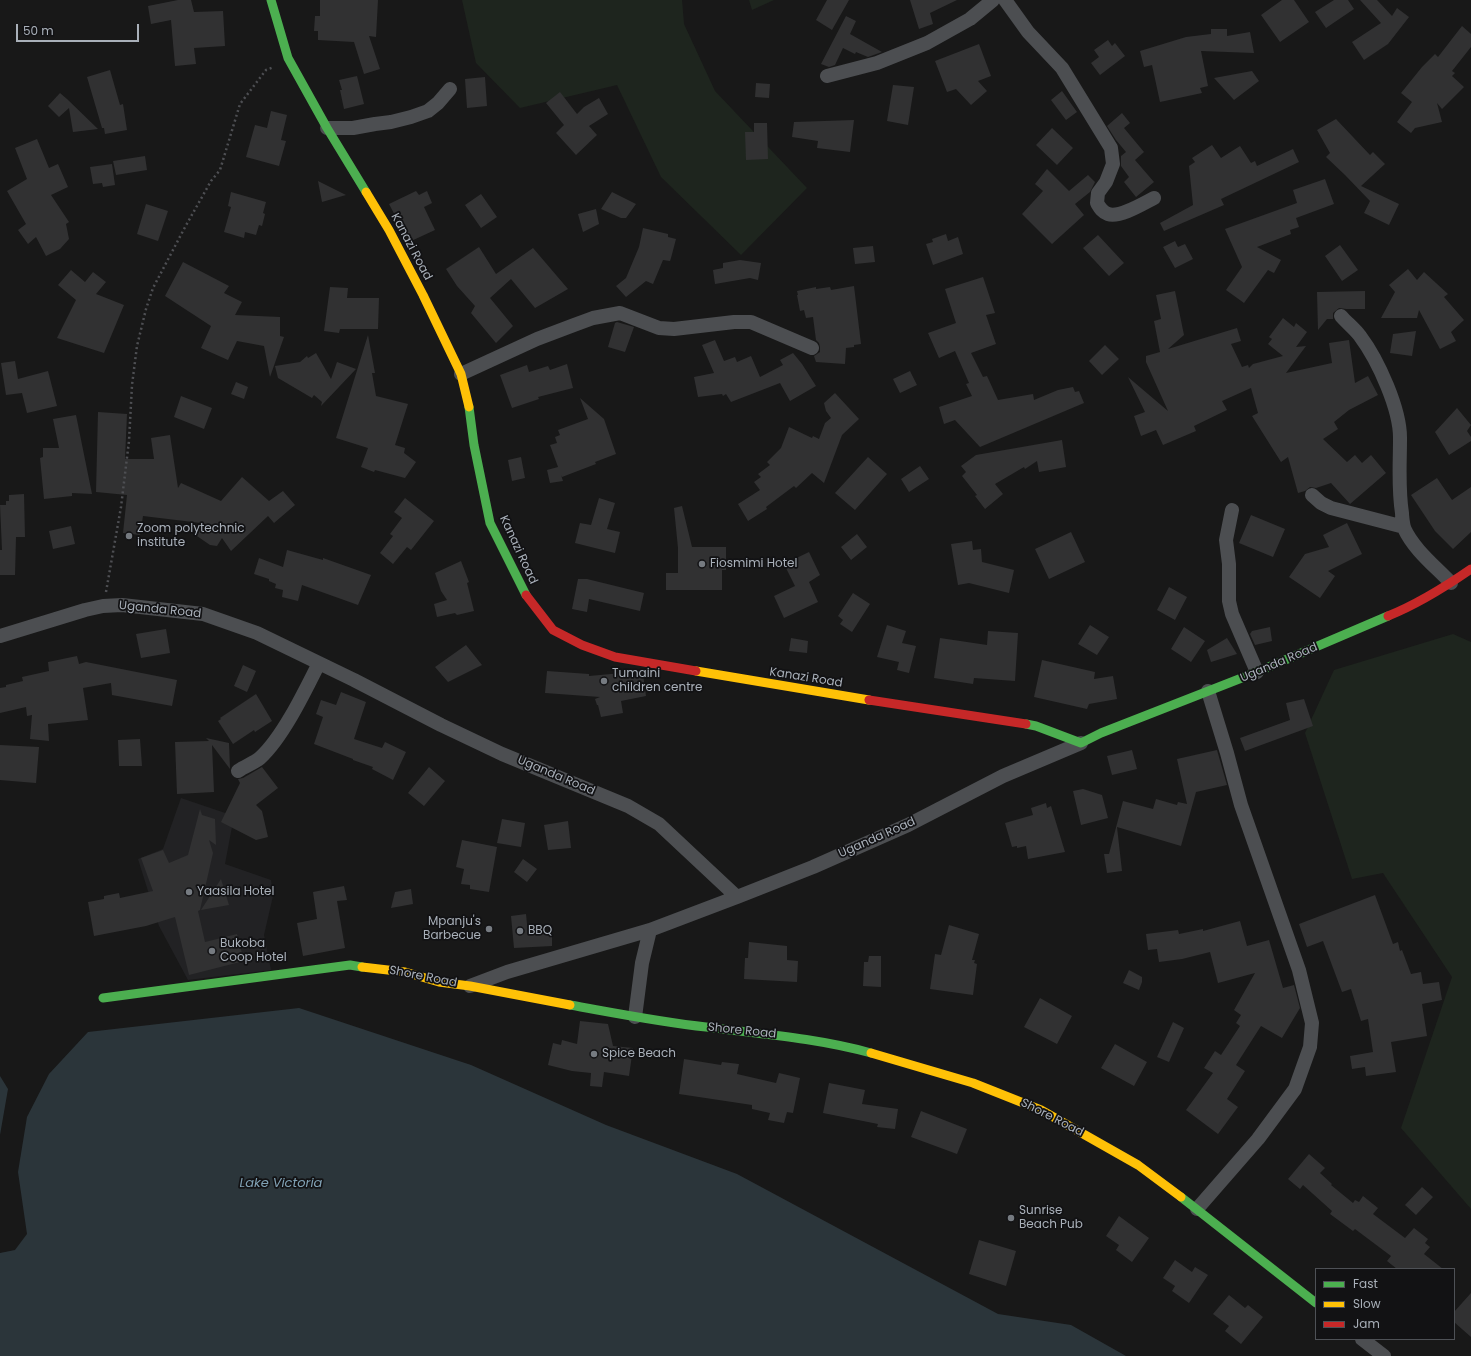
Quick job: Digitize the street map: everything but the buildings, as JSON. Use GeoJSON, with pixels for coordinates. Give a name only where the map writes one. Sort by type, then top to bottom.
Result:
{"type":"FeatureCollection","features":[{"type":"Feature","properties":{"kind":"main road","name":"Kanazi Road"},"geometry":{"type":"LineString","coordinates":[[271,0],[288,58],[327,128],[389,230],[461,374],[470,412],[474,445],[490,523],[523,591],[552,630],[582,645],[615,657],[765,683],[1036,726],[1081,743]]}},
{"type":"Feature","properties":{"kind":"main road","name":"Uganda Road"},"geometry":{"type":"LineString","coordinates":[[1081,743],[1100,733],[1257,672],[1413,606],[1471,569]]}},
{"type":"Feature","properties":{"kind":"main road","name":"Shore Road"},"geometry":{"type":"LineString","coordinates":[[102,998],[350,965],[405,972],[439,982],[470,986],[505,994],[635,1017],[705,1027],[788,1036],[848,1047],[973,1083],[1041,1110],[1138,1165],[1197,1209],[1315,1302]]}},
{"type":"Feature","properties":{"kind":"street"},"geometry":{"type":"LineString","coordinates":[[827,76],[877,63],[927,43],[970,19],[993,0]]}},
{"type":"Feature","properties":{"kind":"street"},"geometry":{"type":"LineString","coordinates":[[1005,0],[1028,32],[1062,68],[1111,148],[1113,164],[1106,182],[1098,194],[1097,203],[1101,210],[1109,215],[1120,213],[1131,210],[1154,198]]}},
{"type":"Feature","properties":{"kind":"street"},"geometry":{"type":"LineString","coordinates":[[327,128],[353,128],[391,122],[410,117],[428,111],[438,103],[450,89]]}},
{"type":"Feature","properties":{"kind":"street"},"geometry":{"type":"LineString","coordinates":[[461,374],[559,330],[593,318],[620,313],[659,328],[674,330],[734,322],[751,322],[812,348]]}},
{"type":"Feature","properties":{"kind":"street"},"geometry":{"type":"LineString","coordinates":[[1341,316],[1360,335],[1373,357],[1387,385],[1398,418],[1400,438],[1398,477],[1404,527],[1415,545],[1451,583]]}},
{"type":"Feature","properties":{"kind":"street"},"geometry":{"type":"LineString","coordinates":[[1312,495],[1321,503],[1331,508],[1404,527]]}},
{"type":"Feature","properties":{"kind":"street"},"geometry":{"type":"LineString","coordinates":[[1232,510],[1226,540],[1229,564],[1229,601],[1232,614],[1257,672]]}},
{"type":"Feature","properties":{"kind":"street","name":"Uganda Road"},"geometry":{"type":"LineString","coordinates":[[0,636],[85,610],[103,606],[122,605],[203,614],[257,633],[502,754],[628,806],[659,824],[737,896],[828,860],[908,824],[1004,776],[1081,743]]}},
{"type":"Feature","properties":{"kind":"street"},"geometry":{"type":"LineString","coordinates":[[238,771],[259,758],[276,739],[306,689],[319,663]]}},
{"type":"Feature","properties":{"kind":"street"},"geometry":{"type":"LineString","coordinates":[[1197,1209],[1258,1139],[1295,1089],[1310,1047],[1312,1023],[1299,970],[1241,805],[1208,691]]}},
{"type":"Feature","properties":{"kind":"street"},"geometry":{"type":"LineString","coordinates":[[470,986],[507,972],[650,930],[737,896]]}},
{"type":"Feature","properties":{"kind":"street"},"geometry":{"type":"LineString","coordinates":[[635,1017],[642,963],[650,930]]}},
{"type":"Feature","properties":{"kind":"street"},"geometry":{"type":"LineString","coordinates":[[1363,1340],[1384,1356]]}},
{"type":"Feature","properties":{"kind":"path"},"geometry":{"type":"LineString","coordinates":[[103,606],[121,507],[129,441],[132,385],[137,346],[151,295],[184,229],[211,181],[220,170],[240,104],[266,70],[288,58]]}},
{"type":"Feature","properties":{"kind":"shaded area"},"geometry":{"type":"Polygon","coordinates":[[[462,0],[682,0],[684,24],[715,91],[807,188],[741,255],[661,177],[617,85],[520,108],[476,63],[462,0]]]}},
{"type":"Feature","properties":{"kind":"shaded area"},"geometry":{"type":"Polygon","coordinates":[[[749,0],[774,0],[752,10],[749,0]]]}},
{"type":"Feature","properties":{"kind":"shaded area"},"geometry":{"type":"Polygon","coordinates":[[[1453,634],[1471,642],[1471,1209],[1401,1128],[1452,977],[1383,873],[1352,879],[1305,733],[1334,670],[1453,634]]]}},
{"type":"Feature","properties":{"kind":"shaded area"},"geometry":{"type":"Polygon","coordinates":[[[181,798],[234,816],[225,864],[271,880],[273,896],[264,935],[271,970],[188,980],[159,926],[138,859],[163,849],[181,798]]]}},
{"type":"Feature","properties":{"kind":"water","name":"Lake Victoria"},"geometry":{"type":"Polygon","coordinates":[[[299,1008],[471,1065],[606,1125],[737,1174],[998,1314],[1071,1325],[1126,1356],[0,1356],[0,1253],[15,1250],[27,1234],[18,1172],[27,1117],[49,1074],[88,1032],[299,1008]]]}},
{"type":"Feature","properties":{"kind":"water"},"geometry":{"type":"Polygon","coordinates":[[[0,1076],[8,1089],[0,1135],[0,1076]]]}},
{"type":"Feature","properties":{"kind":"traffic: fast"},"geometry":{"type":"LineString","coordinates":[[271,0],[288,58],[327,128],[366,192]]}},
{"type":"Feature","properties":{"kind":"traffic: fast"},"geometry":{"type":"LineString","coordinates":[[469,407],[474,445],[490,523],[526,595]]}},
{"type":"Feature","properties":{"kind":"traffic: fast"},"geometry":{"type":"LineString","coordinates":[[1026,724],[1036,726],[1081,743],[1101,733],[1257,672],[1388,616]]}},
{"type":"Feature","properties":{"kind":"traffic: fast"},"geometry":{"type":"LineString","coordinates":[[103,998],[350,965],[362,967]]}},
{"type":"Feature","properties":{"kind":"traffic: fast"},"geometry":{"type":"LineString","coordinates":[[570,1005],[672,1023],[809,1040],[871,1053]]}},
{"type":"Feature","properties":{"kind":"traffic: fast"},"geometry":{"type":"LineString","coordinates":[[1181,1197],[1315,1302]]}},
{"type":"Feature","properties":{"kind":"traffic: slow"},"geometry":{"type":"LineString","coordinates":[[366,192],[389,230],[423,295],[461,374],[469,407]]}},
{"type":"Feature","properties":{"kind":"traffic: slow"},"geometry":{"type":"LineString","coordinates":[[696,671],[869,700]]}},
{"type":"Feature","properties":{"kind":"traffic: slow"},"geometry":{"type":"LineString","coordinates":[[362,967],[405,972],[439,982],[470,986],[570,1005]]}},
{"type":"Feature","properties":{"kind":"traffic: slow"},"geometry":{"type":"LineString","coordinates":[[871,1053],[973,1083],[1041,1110],[1138,1165],[1181,1197]]}},
{"type":"Feature","properties":{"kind":"traffic: jam"},"geometry":{"type":"LineString","coordinates":[[1388,616],[1431,595],[1471,569]]}},
{"type":"Feature","properties":{"kind":"traffic: jam"},"geometry":{"type":"LineString","coordinates":[[526,595],[553,630],[582,645],[615,657],[696,671]]}},
{"type":"Feature","properties":{"kind":"traffic: jam"},"geometry":{"type":"LineString","coordinates":[[869,700],[1026,724]]}},
{"type":"Feature","properties":{"kind":"place","name":"Zoom polytechnic institute"},"geometry":{"type":"Point","coordinates":[129,536]}},
{"type":"Feature","properties":{"kind":"place","name":"Fiosmimi Hotel"},"geometry":{"type":"Point","coordinates":[702,564]}},
{"type":"Feature","properties":{"kind":"place","name":"Tumaini children centre"},"geometry":{"type":"Point","coordinates":[604,681]}},
{"type":"Feature","properties":{"kind":"place","name":"Yaasila Hotel"},"geometry":{"type":"Point","coordinates":[189,892]}},
{"type":"Feature","properties":{"kind":"place","name":"Mpanju's Barbecue"},"geometry":{"type":"Point","coordinates":[489,929]}},
{"type":"Feature","properties":{"kind":"place","name":"BBQ"},"geometry":{"type":"Point","coordinates":[520,931]}},
{"type":"Feature","properties":{"kind":"place","name":"Bukoba Coop Hotel"},"geometry":{"type":"Point","coordinates":[212,951]}},
{"type":"Feature","properties":{"kind":"place","name":"Spice Beach"},"geometry":{"type":"Point","coordinates":[594,1054]}},
{"type":"Feature","properties":{"kind":"place","name":"Sunrise Beach Pub"},"geometry":{"type":"Point","coordinates":[1011,1218]}}]}
